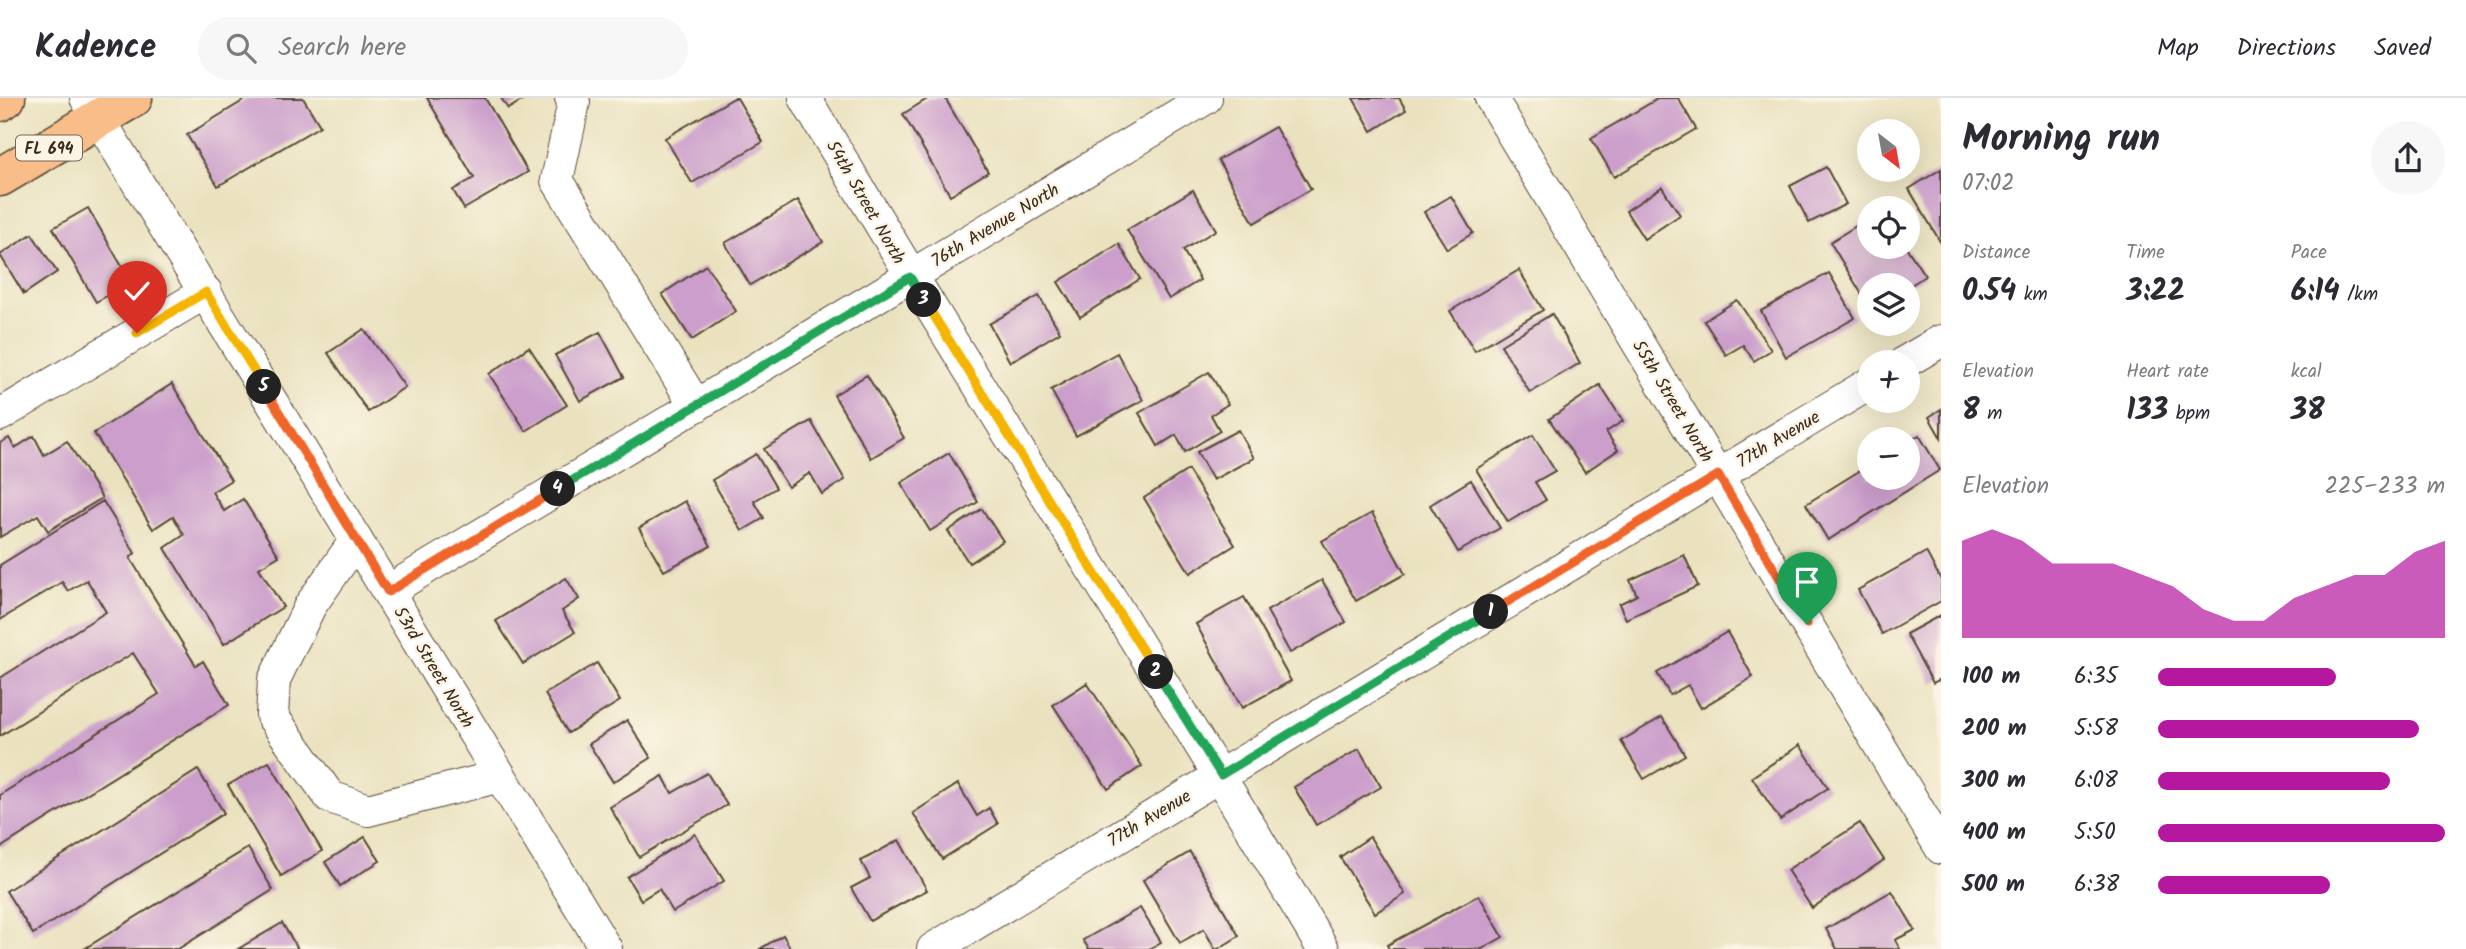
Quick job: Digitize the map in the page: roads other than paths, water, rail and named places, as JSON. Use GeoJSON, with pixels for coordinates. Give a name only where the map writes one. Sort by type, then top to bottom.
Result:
{"type":"FeatureCollection","features":[{"type":"Feature","properties":{"kind":"main road"},"geometry":{"type":"LineString","coordinates":[[0,102],[6,98]]}},
{"type":"Feature","properties":{"kind":"main road","name":"FL 694"},"geometry":{"type":"LineString","coordinates":[[0,177],[92,108],[133,98]]}},
{"type":"Feature","properties":{"kind":"street"},"geometry":{"type":"LineString","coordinates":[[571,98],[574,103],[557,180],[696,406]]}},
{"type":"Feature","properties":{"kind":"street","name":"54th Street North"},"geometry":{"type":"LineString","coordinates":[[804,98],[910,277],[1221,775],[1323,949]]}},
{"type":"Feature","properties":{"kind":"street","name":"76th Avenue North"},"geometry":{"type":"LineString","coordinates":[[388,592],[1206,98]]}},
{"type":"Feature","properties":{"kind":"street","name":"55th Street North"},"geometry":{"type":"LineString","coordinates":[[1491,98],[1941,848]]}},
{"type":"Feature","properties":{"kind":"street","name":"53rd Street North"},"geometry":{"type":"LineString","coordinates":[[92,108],[606,949]]}},
{"type":"Feature","properties":{"kind":"street"},"geometry":{"type":"LineString","coordinates":[[0,415],[206,292]]}},
{"type":"Feature","properties":{"kind":"street"},"geometry":{"type":"LineString","coordinates":[[1920,353],[1941,341]]}},
{"type":"Feature","properties":{"kind":"street","name":"77th Avenue"},"geometry":{"type":"LineString","coordinates":[[933,949],[1857,391]]}},
{"type":"Feature","properties":{"kind":"street"},"geometry":{"type":"LineString","coordinates":[[356,540],[310,606],[274,680],[272,716],[330,797],[368,810],[500,776]]}}]}
